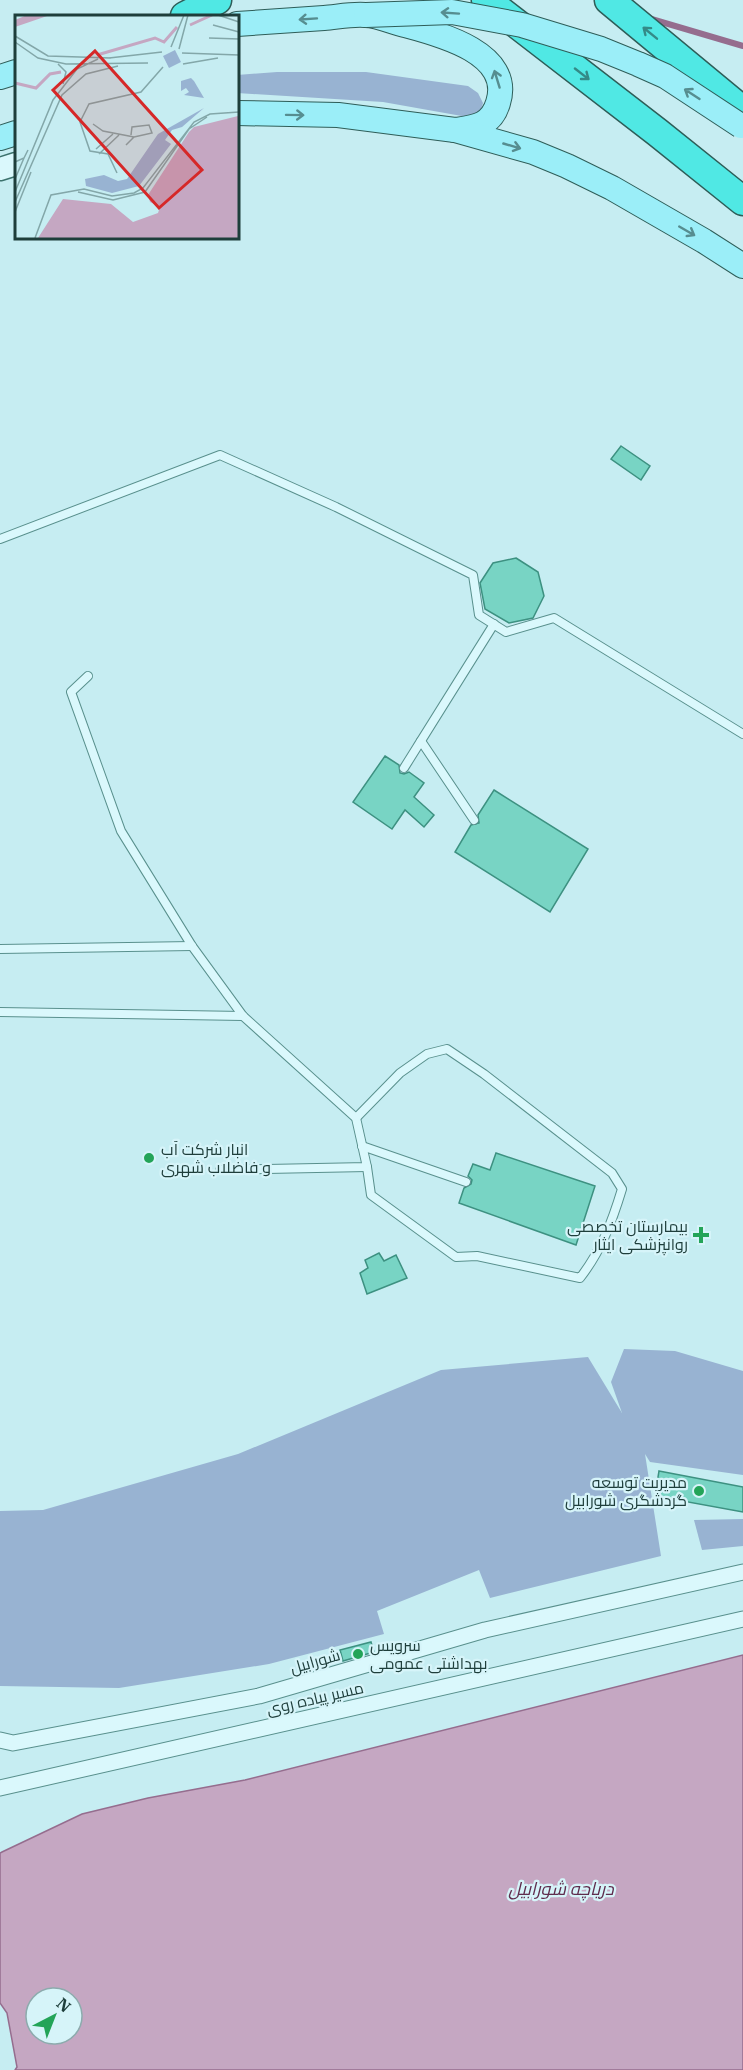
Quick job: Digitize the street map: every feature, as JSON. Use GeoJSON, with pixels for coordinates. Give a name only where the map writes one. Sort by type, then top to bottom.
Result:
{"type":"FeatureCollection","features":[{"type":"Feature","properties":{"kind":"highway"},"geometry":{"type":"LineString","coordinates":[[187,15],[218,0]]}},
{"type":"Feature","properties":{"kind":"highway"},"geometry":{"type":"LineString","coordinates":[[486,0],[743,201]]}},
{"type":"Feature","properties":{"kind":"highway"},"geometry":{"type":"LineString","coordinates":[[609,0],[742,121]]}},
{"type":"Feature","properties":{"kind":"main road"},"geometry":{"type":"LineString","coordinates":[[238,24],[452,12],[522,25],[602,49],[638,64],[665,76],[742,121]]}},
{"type":"Feature","properties":{"kind":"main road"},"geometry":{"type":"LineString","coordinates":[[366,15],[434,33],[478,53],[489,62],[499,82],[499,103],[492,116],[482,126],[455,130]]}},
{"type":"Feature","properties":{"kind":"main road"},"geometry":{"type":"LineString","coordinates":[[0,77],[15,72]]}},
{"type":"Feature","properties":{"kind":"main road"},"geometry":{"type":"LineString","coordinates":[[238,113],[338,116],[455,130],[532,152],[612,188],[743,266]]}},
{"type":"Feature","properties":{"kind":"main road"},"geometry":{"type":"LineString","coordinates":[[0,138],[15,133]]}},
{"type":"Feature","properties":{"kind":"main road"},"geometry":{"type":"LineString","coordinates":[[0,169],[15,164]]}},
{"type":"Feature","properties":{"kind":"street","name":"شورابیل"},"geometry":{"type":"LineString","coordinates":[[0,1740],[13,1743],[259,1696],[485,1630],[743,1572]]}},
{"type":"Feature","properties":{"kind":"street","name":"مسیر پیاده روی"},"geometry":{"type":"LineString","coordinates":[[0,1788],[743,1619]]}},
{"type":"Feature","properties":{"kind":"lane"},"geometry":{"type":"LineString","coordinates":[[0,539],[220,455],[336,507],[473,574],[479,615],[506,632],[554,618],[743,734]]}},
{"type":"Feature","properties":{"kind":"lane"},"geometry":{"type":"LineString","coordinates":[[404,768],[494,624]]}},
{"type":"Feature","properties":{"kind":"lane"},"geometry":{"type":"LineString","coordinates":[[88,676],[71,692],[121,831],[192,946],[243,1016],[356,1118],[371,1195],[456,1257],[477,1256],[579,1278],[594,1260],[612,1221],[622,1189],[612,1173],[484,1074],[447,1049],[427,1054],[400,1073],[356,1118]]}},
{"type":"Feature","properties":{"kind":"lane"},"geometry":{"type":"LineString","coordinates":[[421,741],[474,820]]}},
{"type":"Feature","properties":{"kind":"lane"},"geometry":{"type":"LineString","coordinates":[[0,949],[192,946]]}},
{"type":"Feature","properties":{"kind":"lane"},"geometry":{"type":"LineString","coordinates":[[0,1012],[243,1016]]}},
{"type":"Feature","properties":{"kind":"lane"},"geometry":{"type":"LineString","coordinates":[[362,1146],[466,1182]]}},
{"type":"Feature","properties":{"kind":"lane"},"geometry":{"type":"LineString","coordinates":[[220,1170],[367,1167]]}},
{"type":"Feature","properties":{"kind":"shaded area"},"geometry":{"type":"Polygon","coordinates":[[[277,72],[366,72],[468,86],[478,93],[483,103],[480,113],[473,118],[383,102],[238,93],[238,75],[277,72]]]}},
{"type":"Feature","properties":{"kind":"shaded area"},"geometry":{"type":"Polygon","coordinates":[[[624,1349],[675,1351],[743,1371],[743,1475],[650,1462],[645,1454],[661,1556],[490,1598],[479,1570],[377,1611],[384,1634],[269,1664],[119,1688],[0,1686],[0,1511],[43,1510],[238,1454],[441,1370],[588,1357],[622,1413],[611,1382],[624,1349]]]}},
{"type":"Feature","properties":{"kind":"shaded area"},"geometry":{"type":"Polygon","coordinates":[[[743,1519],[743,1546],[702,1550],[694,1520],[743,1519]]]}},
{"type":"Feature","properties":{"kind":"water","name":"دریاچه شورابیل"},"geometry":{"type":"Polygon","coordinates":[[[743,1655],[743,2070],[15,2070],[17,2067],[7,2013],[0,2003],[0,1853],[82,1814],[148,1798],[245,1780],[743,1655]]]}},
{"type":"Feature","properties":{"kind":"building"},"geometry":{"type":"Polygon","coordinates":[[[621,446],[650,466],[641,480],[611,459],[621,446]]]}},
{"type":"Feature","properties":{"kind":"building"},"geometry":{"type":"Polygon","coordinates":[[[516,558],[538,572],[544,596],[533,618],[509,623],[485,609],[480,583],[493,563],[516,558]]]}},
{"type":"Feature","properties":{"kind":"building"},"geometry":{"type":"Polygon","coordinates":[[[385,756],[399,765],[400,773],[409,772],[424,783],[414,797],[434,815],[424,827],[405,810],[392,829],[353,802],[385,756]]]}},
{"type":"Feature","properties":{"kind":"building"},"geometry":{"type":"Polygon","coordinates":[[[494,790],[588,849],[550,912],[455,852],[471,825],[479,823],[478,815],[494,790]]]}},
{"type":"Feature","properties":{"kind":"building"},"geometry":{"type":"Polygon","coordinates":[[[496,1153],[595,1186],[576,1245],[459,1203],[464,1188],[471,1184],[472,1180],[468,1176],[473,1164],[490,1170],[496,1153]]]}},
{"type":"Feature","properties":{"kind":"building"},"geometry":{"type":"Polygon","coordinates":[[[379,1253],[384,1261],[396,1255],[407,1278],[367,1294],[360,1273],[368,1268],[365,1260],[379,1253]]]}},
{"type":"Feature","properties":{"kind":"building","name":"مدیریت توسعه گردشگری شورابیل"},"geometry":{"type":"Polygon","coordinates":[[[659,1471],[743,1487],[743,1512],[655,1496],[659,1471]]]}},
{"type":"Feature","properties":{"kind":"building","name":"سرویس بهداشتی عمومی"},"geometry":{"type":"Polygon","coordinates":[[[371,1642],[374,1652],[343,1661],[340,1650],[371,1642]]]}},
{"type":"Feature","properties":{"kind":"waterway"},"geometry":{"type":"LineString","coordinates":[[648,18],[743,46]]}},
{"type":"Feature","properties":{"kind":"place","name":"انبار شرکت آب و فاضلاب شهری"},"geometry":{"type":"Point","coordinates":[149,1158]}},
{"type":"Feature","properties":{"kind":"place","name":"بیمارستان تخصصی روانپزشکی ایثار"},"geometry":{"type":"Point","coordinates":[701,1235]}},
{"type":"Feature","properties":{"kind":"place","name":"مدیریت توسعه گردشگری شورابیل"},"geometry":{"type":"Point","coordinates":[699,1491]}},
{"type":"Feature","properties":{"kind":"place","name":"سرویس بهداشتی عمومی"},"geometry":{"type":"Point","coordinates":[358,1654]}}]}
